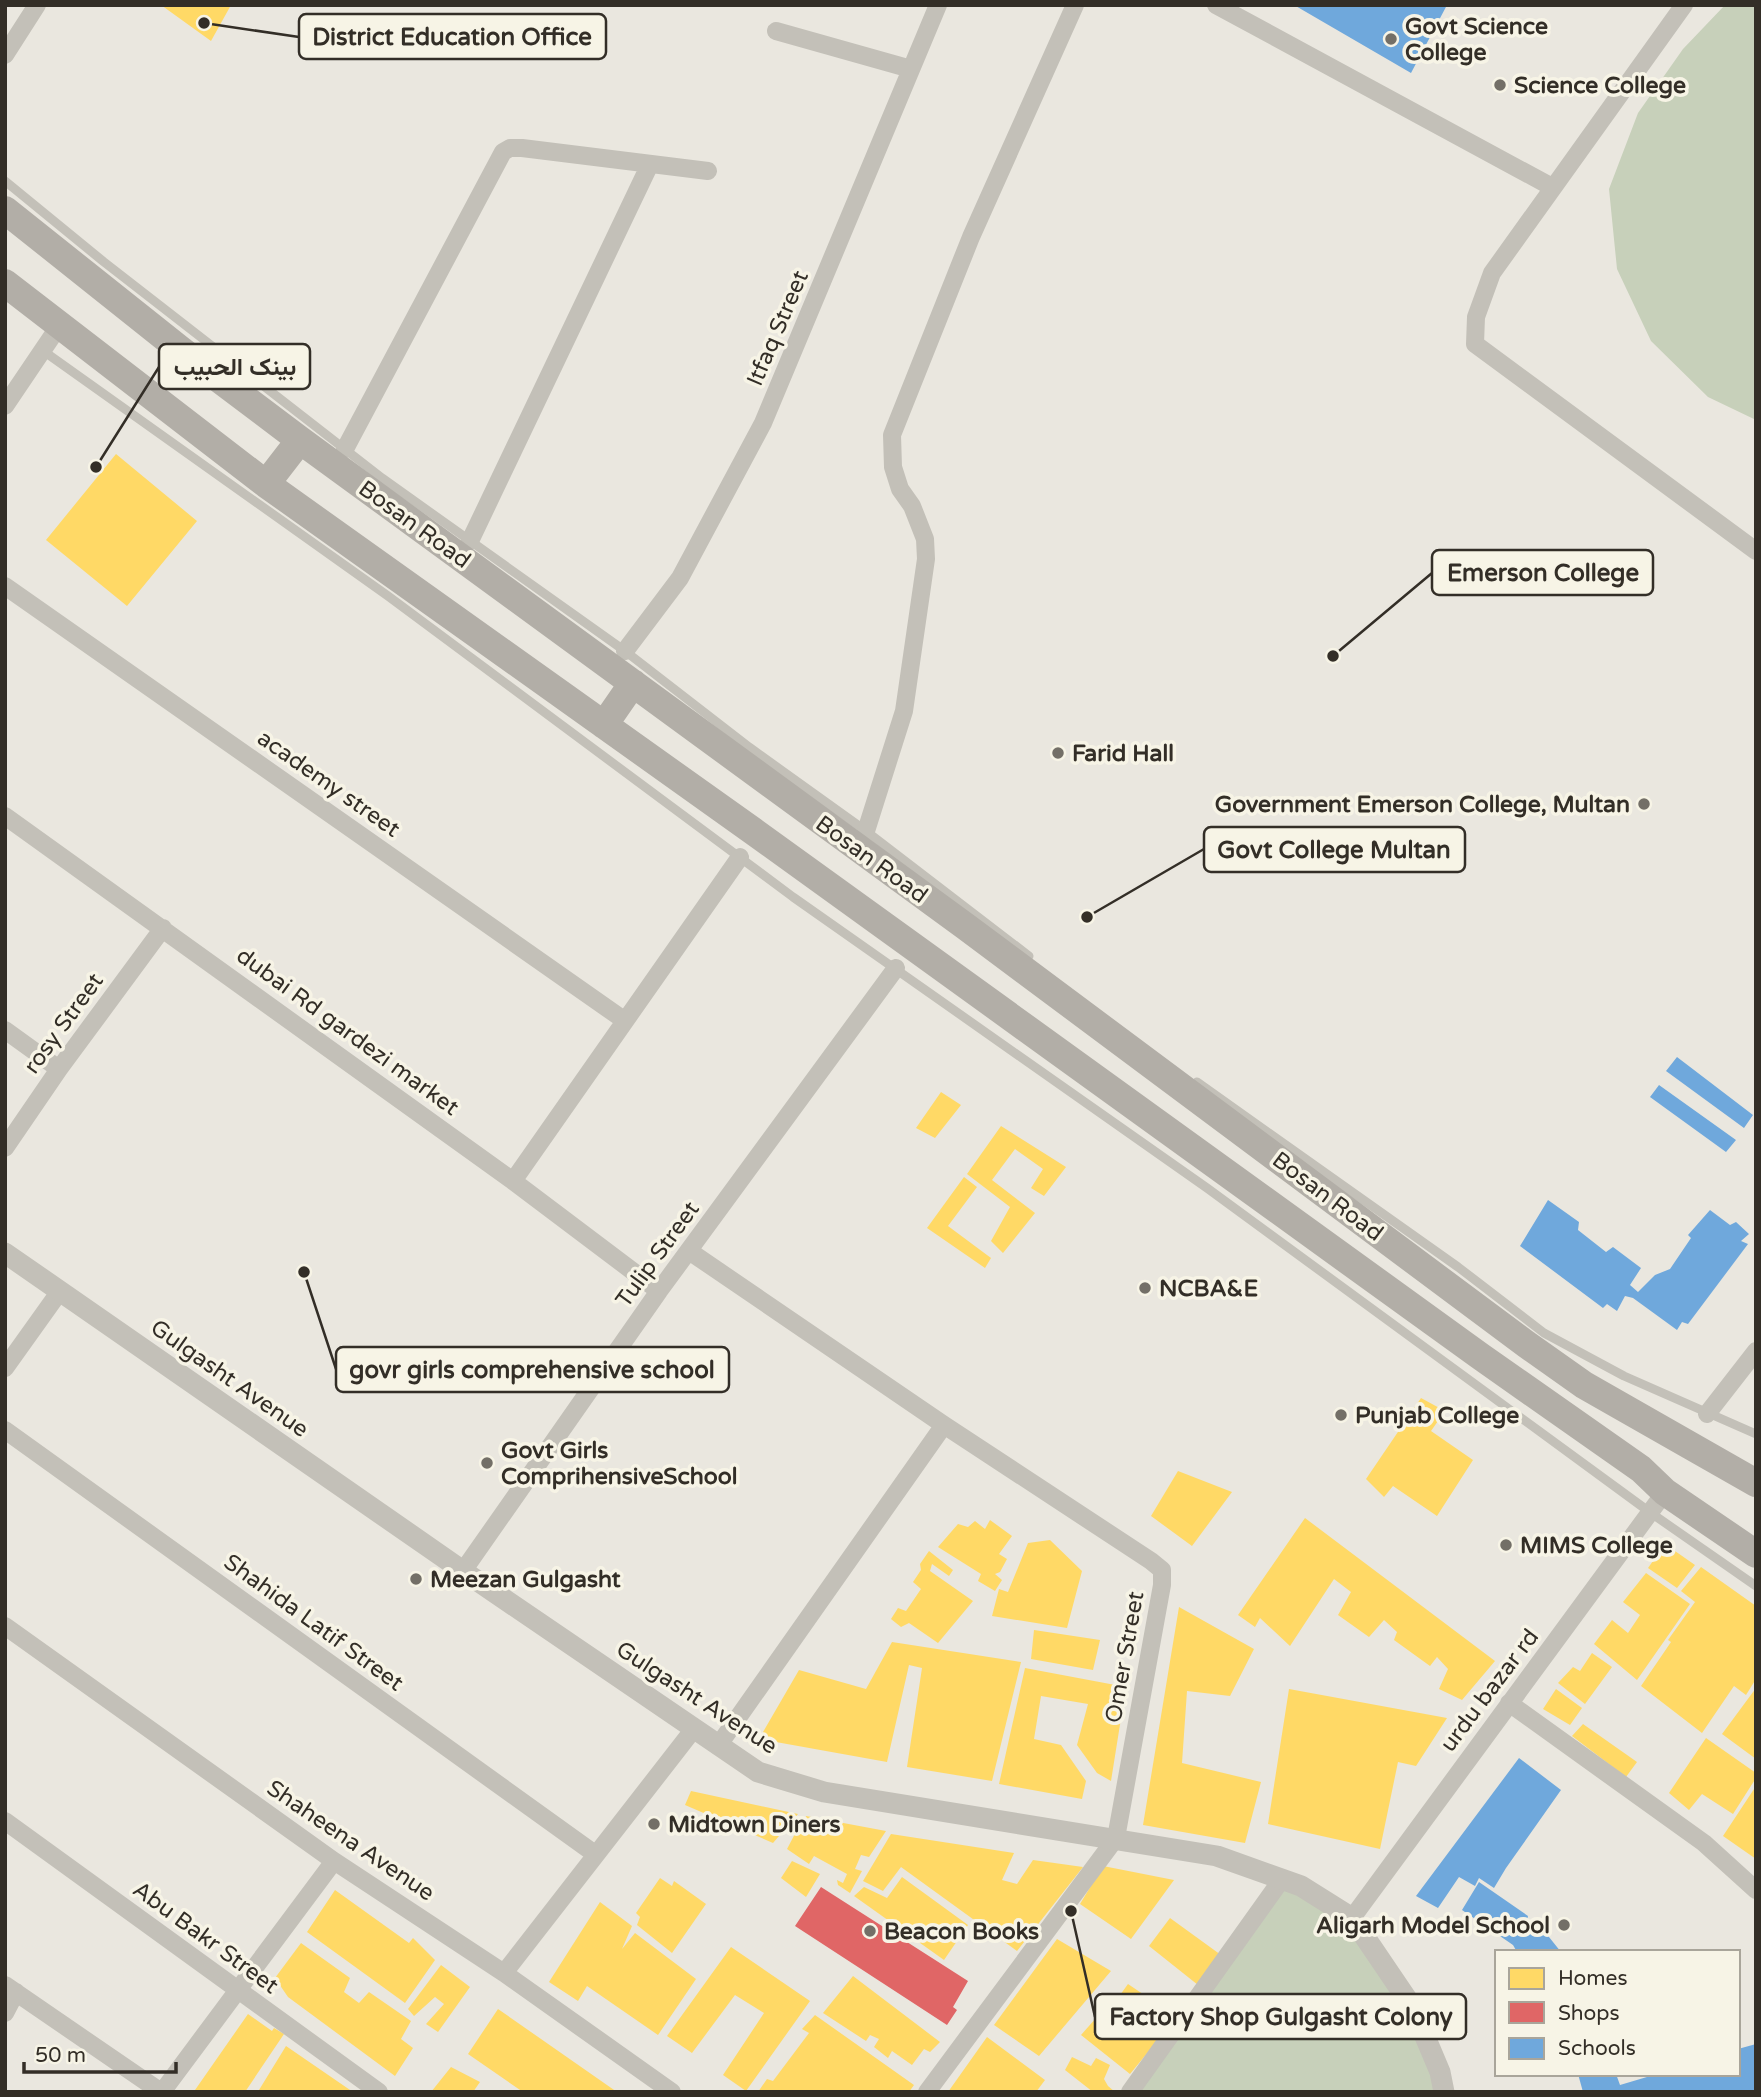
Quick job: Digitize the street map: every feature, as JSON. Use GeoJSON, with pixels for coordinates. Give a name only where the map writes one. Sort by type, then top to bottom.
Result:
{"type":"FeatureCollection","features":[{"type":"Feature","properties":{"kind":"main road","name":"Bosan Road"},"geometry":{"type":"LineString","coordinates":[[5,210],[182,351],[300,440],[1545,1357],[1584,1385],[1756,1483]]}},
{"type":"Feature","properties":{"kind":"main road","name":"Bosan Road"},"geometry":{"type":"LineString","coordinates":[[5,282],[266,484],[1641,1469],[1658,1503],[1756,1554]]}},
{"type":"Feature","properties":{"kind":"main road"},"geometry":{"type":"LineString","coordinates":[[266,484],[300,440]]}},
{"type":"Feature","properties":{"kind":"main road"},"geometry":{"type":"LineString","coordinates":[[604,725],[633,683]]}},
{"type":"Feature","properties":{"kind":"street"},"geometry":{"type":"LineString","coordinates":[[5,55],[37,5]]}},
{"type":"Feature","properties":{"kind":"street","name":"Itfaq Street"},"geometry":{"type":"LineString","coordinates":[[625,651],[680,578],[764,423],[938,5]]}},
{"type":"Feature","properties":{"kind":"street"},"geometry":{"type":"LineString","coordinates":[[866,831],[904,710],[926,559],[925,539],[893,467],[892,435],[971,237],[1075,5]]}},
{"type":"Feature","properties":{"kind":"street"},"geometry":{"type":"LineString","coordinates":[[1216,5],[1552,187]]}},
{"type":"Feature","properties":{"kind":"street"},"geometry":{"type":"LineString","coordinates":[[1684,5],[1492,274],[1476,317],[1475,344],[1756,551]]}},
{"type":"Feature","properties":{"kind":"street"},"geometry":{"type":"LineString","coordinates":[[776,32],[911,69]]}},
{"type":"Feature","properties":{"kind":"street"},"geometry":{"type":"LineString","coordinates":[[345,449],[503,152],[510,148],[522,148],[708,171]]}},
{"type":"Feature","properties":{"kind":"street"},"geometry":{"type":"LineString","coordinates":[[470,541],[650,164]]}},
{"type":"Feature","properties":{"kind":"street"},"geometry":{"type":"LineString","coordinates":[[5,406],[59,326]]}},
{"type":"Feature","properties":{"kind":"street","name":"academy street"},"geometry":{"type":"LineString","coordinates":[[5,586],[624,1020]]}},
{"type":"Feature","properties":{"kind":"street","name":"dubai Rd gardezi market"},"geometry":{"type":"LineString","coordinates":[[5,816],[513,1181],[659,1291]]}},
{"type":"Feature","properties":{"kind":"street"},"geometry":{"type":"LineString","coordinates":[[513,1181],[740,857]]}},
{"type":"Feature","properties":{"kind":"street","name":"rosy Street"},"geometry":{"type":"LineString","coordinates":[[5,1148],[163,928]]}},
{"type":"Feature","properties":{"kind":"street","name":"Tulip Street"},"geometry":{"type":"LineString","coordinates":[[463,1571],[659,1291],[896,968]]}},
{"type":"Feature","properties":{"kind":"street"},"geometry":{"type":"LineString","coordinates":[[5,1030],[60,1069]]}},
{"type":"Feature","properties":{"kind":"street","name":"Omer Street"},"geometry":{"type":"LineString","coordinates":[[689,1251],[944,1425],[1151,1560],[1162,1570],[1162,1585],[1116,1838],[927,2092]]}},
{"type":"Feature","properties":{"kind":"street","name":"Gulgasht Avenue"},"geometry":{"type":"LineString","coordinates":[[5,1253],[693,1730],[758,1772],[824,1791],[1217,1856],[1301,1886],[1352,1918],[1413,2008],[1440,2072],[1444,2092]]}},
{"type":"Feature","properties":{"kind":"street"},"geometry":{"type":"LineString","coordinates":[[5,1368],[60,1292]]}},
{"type":"Feature","properties":{"kind":"street"},"geometry":{"type":"LineString","coordinates":[[1707,1414],[1756,1351]]}},
{"type":"Feature","properties":{"kind":"street"},"geometry":{"type":"LineString","coordinates":[[718,1746],[944,1425]]}},
{"type":"Feature","properties":{"kind":"street","name":"Shahida Latif Street"},"geometry":{"type":"LineString","coordinates":[[5,1430],[595,1854]]}},
{"type":"Feature","properties":{"kind":"street","name":"urdu bazar rd"},"geometry":{"type":"LineString","coordinates":[[1352,1918],[1658,1503]]}},
{"type":"Feature","properties":{"kind":"street","name":"Shaheena Avenue"},"geometry":{"type":"LineString","coordinates":[[5,1626],[334,1861],[504,1973],[671,2092]]}},
{"type":"Feature","properties":{"kind":"street"},"geometry":{"type":"LineString","coordinates":[[1509,1703],[1704,1843],[1756,1890]]}},
{"type":"Feature","properties":{"kind":"street"},"geometry":{"type":"LineString","coordinates":[[504,1973],[693,1730]]}},
{"type":"Feature","properties":{"kind":"street","name":"Abu Bakr Street"},"geometry":{"type":"LineString","coordinates":[[5,1821],[379,2092]]}},
{"type":"Feature","properties":{"kind":"street"},"geometry":{"type":"LineString","coordinates":[[5,2012],[11,1989],[139,2084],[162,2092],[334,1861]]}},
{"type":"Feature","properties":{"kind":"street"},"geometry":{"type":"LineString","coordinates":[[1130,2092],[1282,1879]]}},
{"type":"Feature","properties":{"kind":"lane"},"geometry":{"type":"LineString","coordinates":[[5,181],[115,271],[345,449],[625,651],[1040,965]]}},
{"type":"Feature","properties":{"kind":"lane"},"geometry":{"type":"LineString","coordinates":[[43,350],[388,596],[793,897],[1658,1503],[1756,1586]]}},
{"type":"Feature","properties":{"kind":"lane"},"geometry":{"type":"LineString","coordinates":[[1185,1073],[1458,1267],[1544,1333],[1624,1376],[1756,1434]]}},
{"type":"Feature","properties":{"kind":"green space"},"geometry":{"type":"Polygon","coordinates":[[[1725,5],[1756,5],[1756,420],[1708,397],[1651,341],[1617,269],[1609,189],[1638,113],[1683,49],[1725,5]]]}},
{"type":"Feature","properties":{"kind":"green space"},"geometry":{"type":"Polygon","coordinates":[[[1282,1879],[1352,1918],[1413,2008],[1444,2092],[1130,2092],[1282,1879]]]}},
{"type":"Feature","properties":{"kind":"building: Homes"},"geometry":{"type":"Polygon","coordinates":[[[161,5],[231,5],[211,41],[161,5]]]}},
{"type":"Feature","properties":{"kind":"building: Homes"},"geometry":{"type":"Polygon","coordinates":[[[116,454],[197,521],[127,606],[46,540],[116,454]]]}},
{"type":"Feature","properties":{"kind":"building: Homes"},"geometry":{"type":"Polygon","coordinates":[[[941,1092],[961,1105],[935,1138],[916,1128],[941,1092]]]}},
{"type":"Feature","properties":{"kind":"building: Homes"},"geometry":{"type":"Polygon","coordinates":[[[1001,1126],[1066,1167],[1044,1196],[1031,1188],[1043,1169],[1015,1149],[992,1180],[1035,1213],[1003,1253],[991,1241],[1010,1207],[967,1174],[1001,1126]]]}},
{"type":"Feature","properties":{"kind":"building: Homes"},"geometry":{"type":"Polygon","coordinates":[[[964,1177],[977,1187],[948,1226],[991,1258],[985,1268],[927,1228],[964,1177]]]}},
{"type":"Feature","properties":{"kind":"building: Homes"},"geometry":{"type":"Polygon","coordinates":[[[1421,1398],[1445,1411],[1431,1431],[1473,1460],[1437,1516],[1393,1486],[1384,1497],[1366,1479],[1421,1398]]]}},
{"type":"Feature","properties":{"kind":"building: Homes"},"geometry":{"type":"Polygon","coordinates":[[[1178,1471],[1232,1492],[1192,1546],[1151,1516],[1178,1471]]]}},
{"type":"Feature","properties":{"kind":"building: Homes"},"geometry":{"type":"Polygon","coordinates":[[[1305,1518],[1495,1661],[1462,1700],[1439,1689],[1448,1669],[1437,1657],[1430,1666],[1394,1640],[1397,1632],[1384,1620],[1369,1637],[1338,1615],[1351,1592],[1334,1579],[1290,1646],[1260,1618],[1255,1627],[1238,1615],[1305,1518]]]}},
{"type":"Feature","properties":{"kind":"building: Homes"},"geometry":{"type":"Polygon","coordinates":[[[990,1520],[1012,1536],[999,1554],[1007,1559],[1000,1572],[995,1574],[1002,1580],[995,1591],[978,1581],[981,1574],[938,1547],[958,1524],[968,1527],[975,1521],[985,1529],[990,1520]]]}},
{"type":"Feature","properties":{"kind":"building: Homes"},"geometry":{"type":"Polygon","coordinates":[[[1050,1540],[1082,1571],[1067,1628],[992,1616],[999,1589],[1008,1592],[1028,1543],[1050,1540]]]}},
{"type":"Feature","properties":{"kind":"building: Homes"},"geometry":{"type":"Polygon","coordinates":[[[1665,1544],[1695,1565],[1677,1588],[1648,1568],[1665,1544]]]}},
{"type":"Feature","properties":{"kind":"building: Homes"},"geometry":{"type":"Polygon","coordinates":[[[929,1551],[953,1570],[949,1576],[932,1564],[930,1571],[973,1601],[938,1643],[909,1623],[901,1627],[891,1619],[898,1608],[906,1611],[921,1589],[913,1582],[929,1551]]]}},
{"type":"Feature","properties":{"kind":"building: Homes"},"geometry":{"type":"Polygon","coordinates":[[[1701,1567],[1756,1606],[1756,1679],[1746,1695],[1734,1686],[1702,1733],[1641,1686],[1671,1642],[1668,1640],[1695,1602],[1681,1591],[1701,1567]]]}},
{"type":"Feature","properties":{"kind":"building: Homes"},"geometry":{"type":"Polygon","coordinates":[[[1646,1573],[1690,1604],[1637,1680],[1594,1644],[1612,1620],[1628,1633],[1640,1615],[1623,1602],[1646,1573]]]}},
{"type":"Feature","properties":{"kind":"building: Homes"},"geometry":{"type":"Polygon","coordinates":[[[1179,1607],[1254,1649],[1230,1696],[1187,1691],[1182,1763],[1261,1782],[1245,1843],[1143,1825],[1179,1607]]]}},
{"type":"Feature","properties":{"kind":"building: Homes"},"geometry":{"type":"Polygon","coordinates":[[[1034,1630],[1100,1640],[1093,1670],[1031,1659],[1034,1630]]]}},
{"type":"Feature","properties":{"kind":"building: Homes"},"geometry":{"type":"Polygon","coordinates":[[[892,1642],[1021,1662],[992,1781],[907,1767],[922,1668],[909,1665],[887,1762],[759,1739],[799,1670],[866,1689],[892,1642]]]}},
{"type":"Feature","properties":{"kind":"building: Homes"},"geometry":{"type":"Polygon","coordinates":[[[1592,1653],[1612,1667],[1585,1704],[1558,1683],[1573,1667],[1580,1671],[1592,1653]]]}},
{"type":"Feature","properties":{"kind":"building: Homes"},"geometry":{"type":"Polygon","coordinates":[[[1025,1668],[1126,1687],[1111,1781],[1097,1773],[1077,1745],[1088,1704],[1041,1696],[1034,1739],[1061,1745],[1086,1781],[1082,1799],[999,1784],[1025,1668]]]}},
{"type":"Feature","properties":{"kind":"building: Homes"},"geometry":{"type":"Polygon","coordinates":[[[1756,1688],[1756,1759],[1722,1734],[1756,1688]]]}},
{"type":"Feature","properties":{"kind":"building: Homes"},"geometry":{"type":"Polygon","coordinates":[[[1289,1689],[1447,1718],[1416,1766],[1398,1762],[1380,1849],[1268,1824],[1289,1689]]]}},
{"type":"Feature","properties":{"kind":"building: Homes"},"geometry":{"type":"Polygon","coordinates":[[[1556,1689],[1582,1708],[1570,1725],[1543,1709],[1556,1689]]]}},
{"type":"Feature","properties":{"kind":"building: Homes"},"geometry":{"type":"Polygon","coordinates":[[[1583,1724],[1637,1762],[1626,1777],[1572,1736],[1583,1724]]]}},
{"type":"Feature","properties":{"kind":"building: Homes"},"geometry":{"type":"Polygon","coordinates":[[[1706,1738],[1756,1773],[1756,1778],[1733,1814],[1702,1794],[1689,1810],[1669,1793],[1706,1738]]]}},
{"type":"Feature","properties":{"kind":"building: Homes"},"geometry":{"type":"Polygon","coordinates":[[[1756,1786],[1756,1859],[1723,1836],[1756,1786]]]}},
{"type":"Feature","properties":{"kind":"building: Homes"},"geometry":{"type":"Polygon","coordinates":[[[691,1791],[798,1814],[773,1843],[685,1805],[691,1791]]]}},
{"type":"Feature","properties":{"kind":"building: Homes"},"geometry":{"type":"Polygon","coordinates":[[[806,1816],[886,1831],[869,1857],[861,1855],[855,1869],[862,1871],[850,1893],[838,1885],[837,1880],[843,1883],[847,1874],[814,1856],[809,1864],[787,1849],[797,1830],[803,1832],[806,1816]]]}},
{"type":"Feature","properties":{"kind":"building: Homes"},"geometry":{"type":"Polygon","coordinates":[[[891,1834],[1014,1853],[1002,1880],[1017,1884],[1033,1860],[1083,1867],[1017,1951],[901,1867],[883,1891],[863,1881],[891,1834]]]}},
{"type":"Feature","properties":{"kind":"building: Homes"},"geometry":{"type":"Polygon","coordinates":[[[792,1861],[820,1874],[806,1897],[781,1878],[792,1861]]]}},
{"type":"Feature","properties":{"kind":"building: Homes"},"geometry":{"type":"Polygon","coordinates":[[[1103,1866],[1174,1880],[1131,1939],[1080,1904],[1103,1866]]]}},
{"type":"Feature","properties":{"kind":"building: Homes"},"geometry":{"type":"Polygon","coordinates":[[[902,1877],[968,1925],[944,1960],[854,1896],[864,1887],[887,1898],[902,1877]]]}},
{"type":"Feature","properties":{"kind":"building: Homes"},"geometry":{"type":"Polygon","coordinates":[[[660,1878],[672,1886],[674,1881],[706,1904],[672,1953],[637,1925],[640,1917],[636,1913],[660,1878]]]}},
{"type":"Feature","properties":{"kind":"building: Homes"},"geometry":{"type":"Polygon","coordinates":[[[335,1890],[409,1943],[413,1938],[435,1960],[405,2003],[307,1932],[335,1890]]]}},
{"type":"Feature","properties":{"kind":"building: Homes"},"geometry":{"type":"Polygon","coordinates":[[[600,1902],[632,1926],[622,1949],[635,1933],[696,1979],[658,2035],[587,1986],[578,2001],[549,1982],[600,1902]]]}},
{"type":"Feature","properties":{"kind":"building: Homes"},"geometry":{"type":"Polygon","coordinates":[[[1170,1918],[1221,1955],[1198,1985],[1149,1946],[1170,1918]]]}},
{"type":"Feature","properties":{"kind":"building: Homes"},"geometry":{"type":"Polygon","coordinates":[[[1057,1939],[1111,1971],[1039,2056],[994,2025],[1057,1939]]]}},
{"type":"Feature","properties":{"kind":"building: Homes"},"geometry":{"type":"Polygon","coordinates":[[[301,1943],[350,1978],[344,1992],[359,2003],[369,1992],[411,2021],[401,2039],[413,2048],[395,2076],[288,1997],[275,1978],[301,1943]]]}},
{"type":"Feature","properties":{"kind":"building: Homes"},"geometry":{"type":"Polygon","coordinates":[[[731,1947],[810,2001],[746,2091],[723,2075],[764,2013],[735,1995],[692,2053],[667,2036],[731,1947]]]}},
{"type":"Feature","properties":{"kind":"building: Homes"},"geometry":{"type":"Polygon","coordinates":[[[441,1965],[470,1987],[438,2032],[426,2024],[444,2004],[435,1997],[414,2016],[408,2009],[441,1965]]]}},
{"type":"Feature","properties":{"kind":"building: Homes"},"geometry":{"type":"Polygon","coordinates":[[[853,1976],[940,2042],[930,2052],[924,2049],[912,2065],[892,2051],[888,2058],[874,2047],[879,2039],[870,2035],[866,2041],[823,2013],[853,1976]]]}},
{"type":"Feature","properties":{"kind":"building: Homes"},"geometry":{"type":"Polygon","coordinates":[[[1128,1984],[1177,2017],[1130,2074],[1081,2035],[1104,2009],[1146,2040],[1110,2009],[1128,1984]]]}},
{"type":"Feature","properties":{"kind":"building: Homes"},"geometry":{"type":"Polygon","coordinates":[[[498,2009],[617,2092],[523,2092],[468,2054],[498,2009]]]}},
{"type":"Feature","properties":{"kind":"building: Homes"},"geometry":{"type":"Polygon","coordinates":[[[248,2014],[272,2031],[274,2028],[284,2034],[245,2092],[197,2092],[195,2090],[248,2014]]]}},
{"type":"Feature","properties":{"kind":"building: Homes"},"geometry":{"type":"Polygon","coordinates":[[[815,2015],[914,2085],[909,2092],[758,2092],[767,2079],[773,2081],[809,2033],[802,2029],[815,2015]]]}},
{"type":"Feature","properties":{"kind":"building: Homes"},"geometry":{"type":"Polygon","coordinates":[[[987,2037],[1045,2080],[1036,2092],[948,2092],[987,2037]]]}},
{"type":"Feature","properties":{"kind":"building: Homes"},"geometry":{"type":"Polygon","coordinates":[[[286,2046],[353,2092],[259,2090],[286,2046]]]}},
{"type":"Feature","properties":{"kind":"building: Homes"},"geometry":{"type":"Polygon","coordinates":[[[1072,2057],[1091,2066],[1096,2058],[1110,2065],[1104,2079],[1115,2092],[1093,2092],[1065,2070],[1072,2057]]]}},
{"type":"Feature","properties":{"kind":"building: Homes"},"geometry":{"type":"Polygon","coordinates":[[[451,2067],[480,2082],[473,2092],[431,2092],[451,2067]]]}},
{"type":"Feature","properties":{"kind":"building: Shops"},"geometry":{"type":"Polygon","coordinates":[[[821,1887],[968,1981],[953,2007],[957,2010],[947,2025],[795,1926],[821,1887]]]}},
{"type":"Feature","properties":{"kind":"building: Schools","name":"Govt Science College"},"geometry":{"type":"Polygon","coordinates":[[[1294,5],[1447,5],[1411,73],[1294,5]]]}},
{"type":"Feature","properties":{"kind":"building: Schools"},"geometry":{"type":"Polygon","coordinates":[[[1677,1057],[1753,1115],[1744,1128],[1666,1071],[1677,1057]]]}},
{"type":"Feature","properties":{"kind":"building: Schools"},"geometry":{"type":"Polygon","coordinates":[[[1659,1085],[1736,1140],[1726,1152],[1650,1097],[1659,1085]]]}},
{"type":"Feature","properties":{"kind":"building: Schools"},"geometry":{"type":"Polygon","coordinates":[[[1548,1200],[1579,1222],[1578,1230],[1606,1252],[1613,1247],[1641,1268],[1630,1285],[1638,1292],[1655,1275],[1670,1269],[1691,1238],[1688,1235],[1710,1210],[1730,1225],[1736,1222],[1749,1234],[1741,1241],[1748,1244],[1688,1324],[1682,1322],[1677,1330],[1633,1298],[1625,1296],[1617,1311],[1607,1304],[1603,1308],[1520,1246],[1548,1200]]]}},
{"type":"Feature","properties":{"kind":"building: Schools"},"geometry":{"type":"Polygon","coordinates":[[[1519,1758],[1561,1790],[1494,1888],[1479,1878],[1475,1886],[1459,1877],[1438,1908],[1416,1896],[1519,1758]]]}},
{"type":"Feature","properties":{"kind":"building: Schools"},"geometry":{"type":"Polygon","coordinates":[[[1479,1882],[1528,1916],[1526,1924],[1540,1936],[1545,1932],[1559,1950],[1516,1950],[1513,1945],[1462,1910],[1479,1882]]]}},
{"type":"Feature","properties":{"kind":"building: Schools"},"geometry":{"type":"Polygon","coordinates":[[[1756,2044],[1756,2092],[1583,2092],[1579,2076],[1617,2076],[1620,2085],[1650,2076],[1740,2076],[1740,2048],[1756,2044]]]}},
{"type":"Feature","properties":{"kind":"place","name":"District Education Office"},"geometry":{"type":"Point","coordinates":[204,23]}},
{"type":"Feature","properties":{"kind":"place","name":"Govt Science College"},"geometry":{"type":"Point","coordinates":[1391,39]}},
{"type":"Feature","properties":{"kind":"place","name":"Science College"},"geometry":{"type":"Point","coordinates":[1500,85]}},
{"type":"Feature","properties":{"kind":"place","name":"بينک الحبيب"},"geometry":{"type":"Point","coordinates":[96,467]}},
{"type":"Feature","properties":{"kind":"place","name":"Emerson College"},"geometry":{"type":"Point","coordinates":[1333,656]}},
{"type":"Feature","properties":{"kind":"place","name":"Farid Hall"},"geometry":{"type":"Point","coordinates":[1058,753]}},
{"type":"Feature","properties":{"kind":"place","name":"Government Emerson College, Multan"},"geometry":{"type":"Point","coordinates":[1644,804]}},
{"type":"Feature","properties":{"kind":"place","name":"Govt College Multan"},"geometry":{"type":"Point","coordinates":[1087,917]}},
{"type":"Feature","properties":{"kind":"place","name":"govr girls comprehensive school"},"geometry":{"type":"Point","coordinates":[304,1272]}},
{"type":"Feature","properties":{"kind":"place","name":"NCBA&E"},"geometry":{"type":"Point","coordinates":[1145,1288]}},
{"type":"Feature","properties":{"kind":"place","name":"Punjab College"},"geometry":{"type":"Point","coordinates":[1341,1415]}},
{"type":"Feature","properties":{"kind":"place","name":"Govt Girls ComprihensiveSchool"},"geometry":{"type":"Point","coordinates":[487,1463]}},
{"type":"Feature","properties":{"kind":"place","name":"MIMS College"},"geometry":{"type":"Point","coordinates":[1506,1545]}},
{"type":"Feature","properties":{"kind":"place","name":"Meezan Gulgasht"},"geometry":{"type":"Point","coordinates":[416,1579]}},
{"type":"Feature","properties":{"kind":"place","name":"Midtown Diners"},"geometry":{"type":"Point","coordinates":[654,1824]}},
{"type":"Feature","properties":{"kind":"place","name":"Factory Shop Gulgasht Colony"},"geometry":{"type":"Point","coordinates":[1071,1911]}},
{"type":"Feature","properties":{"kind":"place","name":"Aligarh Model School"},"geometry":{"type":"Point","coordinates":[1564,1925]}},
{"type":"Feature","properties":{"kind":"place","name":"Beacon Books"},"geometry":{"type":"Point","coordinates":[870,1931]}}]}
